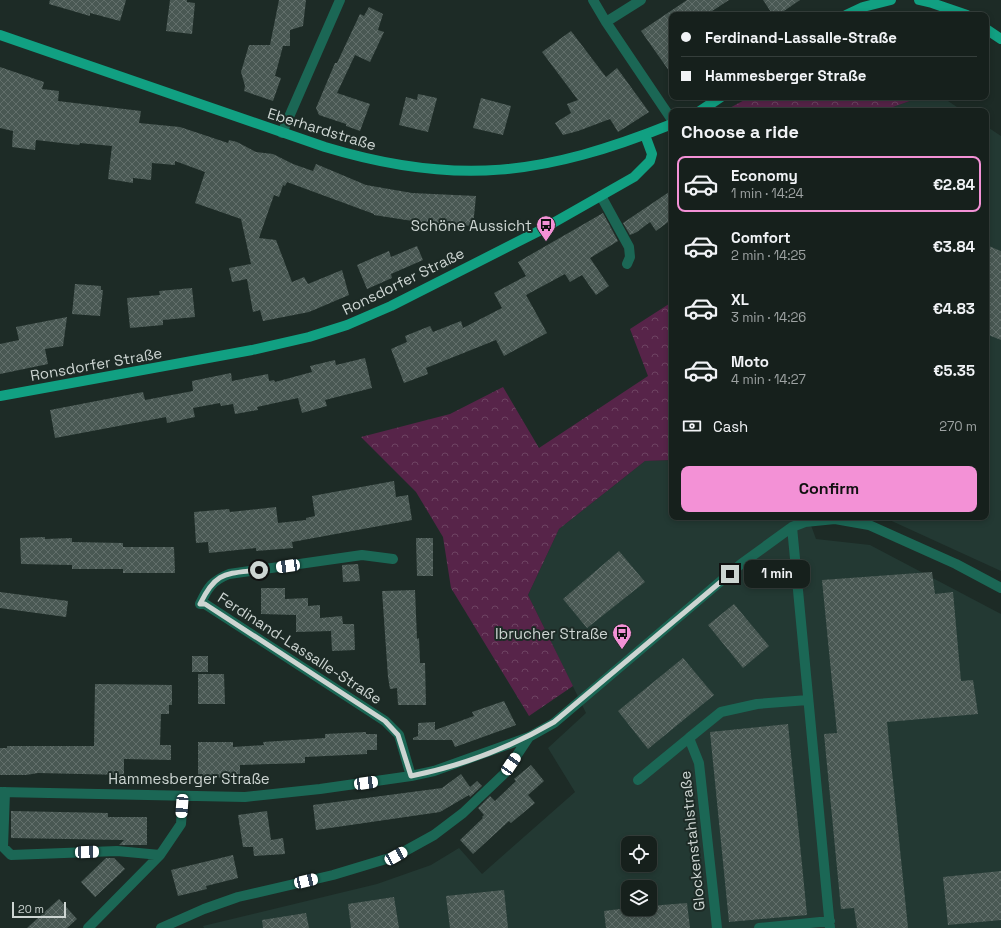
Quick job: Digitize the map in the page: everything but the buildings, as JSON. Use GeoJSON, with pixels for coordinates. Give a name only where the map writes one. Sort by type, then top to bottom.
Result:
{"type":"FeatureCollection","features":[{"type":"Feature","properties":{"kind":"main road"},"geometry":{"type":"LineString","coordinates":[[852,12],[862,7],[891,0]]}},
{"type":"Feature","properties":{"kind":"main road"},"geometry":{"type":"LineString","coordinates":[[919,0],[932,2],[959,12]]}},
{"type":"Feature","properties":{"kind":"main road"},"geometry":{"type":"LineString","coordinates":[[989,31],[1001,39]]}},
{"type":"Feature","properties":{"kind":"main road","name":"Eberhardstraße"},"geometry":{"type":"LineString","coordinates":[[0,35],[282,133],[370,160],[405,167],[470,172],[527,168],[590,154],[669,125]]}},
{"type":"Feature","properties":{"kind":"main road"},"geometry":{"type":"LineString","coordinates":[[704,108],[716,100]]}},
{"type":"Feature","properties":{"kind":"main road","name":"Ronsdorfer Straße"},"geometry":{"type":"LineString","coordinates":[[0,396],[252,350],[309,337],[347,326],[391,306],[532,234],[634,177],[650,162],[652,154],[645,135]]}},
{"type":"Feature","properties":{"kind":"street"},"geometry":{"type":"LineString","coordinates":[[282,133],[340,0]]}},
{"type":"Feature","properties":{"kind":"street"},"geometry":{"type":"LineString","coordinates":[[593,0],[606,22],[669,116]]}},
{"type":"Feature","properties":{"kind":"street"},"geometry":{"type":"LineString","coordinates":[[606,22],[641,0]]}},
{"type":"Feature","properties":{"kind":"street"},"geometry":{"type":"LineString","coordinates":[[601,196],[630,247],[630,257],[627,264]]}},
{"type":"Feature","properties":{"kind":"street","name":"Hammesberger Straße"},"geometry":{"type":"LineString","coordinates":[[3,792],[246,797],[320,789],[411,776],[461,762],[528,737],[554,722],[742,564],[792,527],[805,522],[825,520]]}},
{"type":"Feature","properties":{"kind":"street","name":"Hammesberger Straße"},"geometry":{"type":"LineString","coordinates":[[841,520],[869,525],[956,564],[1001,588]]}},
{"type":"Feature","properties":{"kind":"street"},"geometry":{"type":"LineString","coordinates":[[759,928],[830,925],[792,527]]}},
{"type":"Feature","properties":{"kind":"street","name":"Ferdinand-Lassalle-Straße"},"geometry":{"type":"LineString","coordinates":[[393,559],[362,555],[229,574],[219,578],[209,586],[200,604],[205,604],[385,721],[398,735],[411,776]]}},
{"type":"Feature","properties":{"kind":"street"},"geometry":{"type":"LineString","coordinates":[[638,780],[721,712],[757,704],[808,700]]}},
{"type":"Feature","properties":{"kind":"street"},"geometry":{"type":"LineString","coordinates":[[161,928],[204,909],[238,897],[333,875],[396,856],[434,835],[463,813],[505,773],[528,737]]}},
{"type":"Feature","properties":{"kind":"street","name":"Glockenstahlstraße"},"geometry":{"type":"LineString","coordinates":[[689,738],[699,763],[717,928]]}},
{"type":"Feature","properties":{"kind":"street"},"geometry":{"type":"LineString","coordinates":[[3,792],[3,850],[11,855],[117,851],[160,855]]}},
{"type":"Feature","properties":{"kind":"street"},"geometry":{"type":"LineString","coordinates":[[88,928],[160,855],[181,824],[183,796]]}},
{"type":"Feature","properties":{"kind":"shaded area"},"geometry":{"type":"Polygon","coordinates":[[[913,100],[946,100],[958,108],[890,108],[913,100]]]}},
{"type":"Feature","properties":{"kind":"shaded area"},"geometry":{"type":"Polygon","coordinates":[[[989,128],[1001,136],[1001,571],[890,520],[989,520],[989,128]]]}},
{"type":"Feature","properties":{"kind":"shaded area"},"geometry":{"type":"Polygon","coordinates":[[[669,460],[669,520],[809,520],[816,539],[870,545],[1001,614],[1001,928],[204,928],[203,926],[377,884],[431,865],[459,848],[482,874],[575,792],[548,748],[586,713],[528,595],[559,529],[645,461],[669,460]]]}},
{"type":"Feature","properties":{"kind":"green space"},"geometry":{"type":"Polygon","coordinates":[[[744,100],[913,100],[890,108],[730,108],[744,100]]]}},
{"type":"Feature","properties":{"kind":"green space"},"geometry":{"type":"Polygon","coordinates":[[[669,304],[669,460],[645,461],[559,529],[528,595],[573,686],[529,716],[451,588],[443,537],[416,492],[361,437],[450,414],[503,387],[539,448],[648,376],[630,329],[669,304]]]}},
{"type":"Feature","properties":{"kind":"place","name":"Schöne Aussicht"},"geometry":{"type":"Point","coordinates":[546,242]}},
{"type":"Feature","properties":{"kind":"place","name":"Ibrucher Straße"},"geometry":{"type":"Point","coordinates":[622,650]}},
{"type":"Feature","properties":{"kind":"route"},"geometry":{"type":"LineString","coordinates":[[259,570],[229,574],[219,578],[209,586],[200,604],[205,604],[385,721],[398,735],[411,776],[434,771],[502,747],[528,737],[554,722],[730,574]]}}]}
